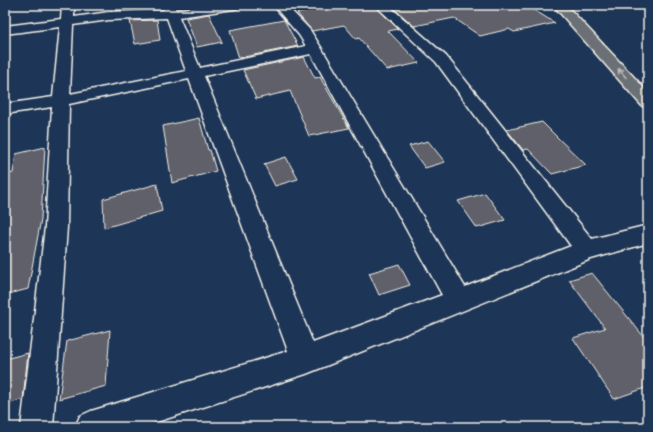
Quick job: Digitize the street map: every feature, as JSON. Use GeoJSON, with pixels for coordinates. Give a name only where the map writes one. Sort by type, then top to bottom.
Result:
{"type":"FeatureCollection","features":[{"type":"Feature","properties":{"kind":"highway"},"geometry":{"type":"LineString","coordinates":[[559,5],[648,102]]}},
{"type":"Feature","properties":{"kind":"highway"},"geometry":{"type":"LineString","coordinates":[[575,5],[601,31]]}},
{"type":"Feature","properties":{"kind":"street"},"geometry":{"type":"LineString","coordinates":[[37,427],[56,227],[60,101],[68,5]]}},
{"type":"Feature","properties":{"kind":"street"},"geometry":{"type":"LineString","coordinates":[[5,30],[170,9],[234,5]]}},
{"type":"Feature","properties":{"kind":"street"},"geometry":{"type":"LineString","coordinates":[[279,5],[305,33],[315,49],[459,302]]}},
{"type":"Feature","properties":{"kind":"street"},"geometry":{"type":"LineString","coordinates":[[381,5],[441,60],[587,250]]}},
{"type":"Feature","properties":{"kind":"street"},"geometry":{"type":"LineString","coordinates":[[170,9],[306,360]]}},
{"type":"Feature","properties":{"kind":"street"},"geometry":{"type":"LineString","coordinates":[[5,109],[60,101],[315,49]]}},
{"type":"Feature","properties":{"kind":"street"},"geometry":{"type":"LineString","coordinates":[[91,427],[306,360],[459,302],[587,250],[648,234]]}},
{"type":"Feature","properties":{"kind":"building"},"geometry":{"type":"Polygon","coordinates":[[[126,5],[154,5],[155,9],[127,10],[126,5]]]}},
{"type":"Feature","properties":{"kind":"building"},"geometry":{"type":"Polygon","coordinates":[[[300,5],[322,5],[326,9],[348,5],[374,5],[398,29],[388,31],[419,63],[387,70],[359,38],[356,39],[344,25],[312,31],[297,13],[305,12],[300,5]]]}},
{"type":"Feature","properties":{"kind":"building"},"geometry":{"type":"Polygon","coordinates":[[[390,5],[512,5],[517,9],[529,7],[555,23],[514,32],[509,29],[480,36],[454,18],[414,26],[390,5]]]}},
{"type":"Feature","properties":{"kind":"building"},"geometry":{"type":"Polygon","coordinates":[[[209,14],[222,42],[197,47],[186,18],[209,14]]]}},
{"type":"Feature","properties":{"kind":"building"},"geometry":{"type":"Polygon","coordinates":[[[157,20],[160,40],[135,44],[130,21],[157,20]]]}},
{"type":"Feature","properties":{"kind":"building"},"geometry":{"type":"Polygon","coordinates":[[[284,20],[298,46],[239,58],[230,30],[284,20]]]}},
{"type":"Feature","properties":{"kind":"building"},"geometry":{"type":"Polygon","coordinates":[[[304,57],[315,78],[320,77],[349,128],[309,136],[290,91],[256,99],[243,70],[304,57]]]}},
{"type":"Feature","properties":{"kind":"building"},"geometry":{"type":"Polygon","coordinates":[[[199,118],[208,150],[210,150],[216,171],[172,183],[163,126],[199,118]]]}},
{"type":"Feature","properties":{"kind":"building"},"geometry":{"type":"Polygon","coordinates":[[[542,122],[586,165],[552,174],[528,149],[523,150],[507,130],[542,122]]]}},
{"type":"Feature","properties":{"kind":"building"},"geometry":{"type":"Polygon","coordinates":[[[428,141],[445,162],[425,168],[409,146],[428,141]]]}},
{"type":"Feature","properties":{"kind":"building"},"geometry":{"type":"Polygon","coordinates":[[[45,147],[41,219],[28,289],[5,295],[5,175],[13,173],[16,154],[45,147]]]}},
{"type":"Feature","properties":{"kind":"building"},"geometry":{"type":"Polygon","coordinates":[[[286,157],[298,179],[275,186],[264,164],[286,157]]]}},
{"type":"Feature","properties":{"kind":"building"},"geometry":{"type":"Polygon","coordinates":[[[157,184],[162,211],[104,228],[103,199],[157,184]]]}},
{"type":"Feature","properties":{"kind":"building"},"geometry":{"type":"Polygon","coordinates":[[[485,193],[505,220],[477,228],[458,201],[485,193]]]}},
{"type":"Feature","properties":{"kind":"building"},"geometry":{"type":"Polygon","coordinates":[[[399,264],[410,285],[379,295],[369,273],[399,264]]]}},
{"type":"Feature","properties":{"kind":"building"},"geometry":{"type":"Polygon","coordinates":[[[592,273],[648,342],[648,387],[614,399],[573,338],[605,328],[569,280],[592,273]]]}},
{"type":"Feature","properties":{"kind":"building"},"geometry":{"type":"Polygon","coordinates":[[[110,330],[106,386],[59,399],[67,341],[110,330]]]}},
{"type":"Feature","properties":{"kind":"building"},"geometry":{"type":"Polygon","coordinates":[[[28,353],[23,399],[5,405],[5,359],[28,353]]]}}]}
